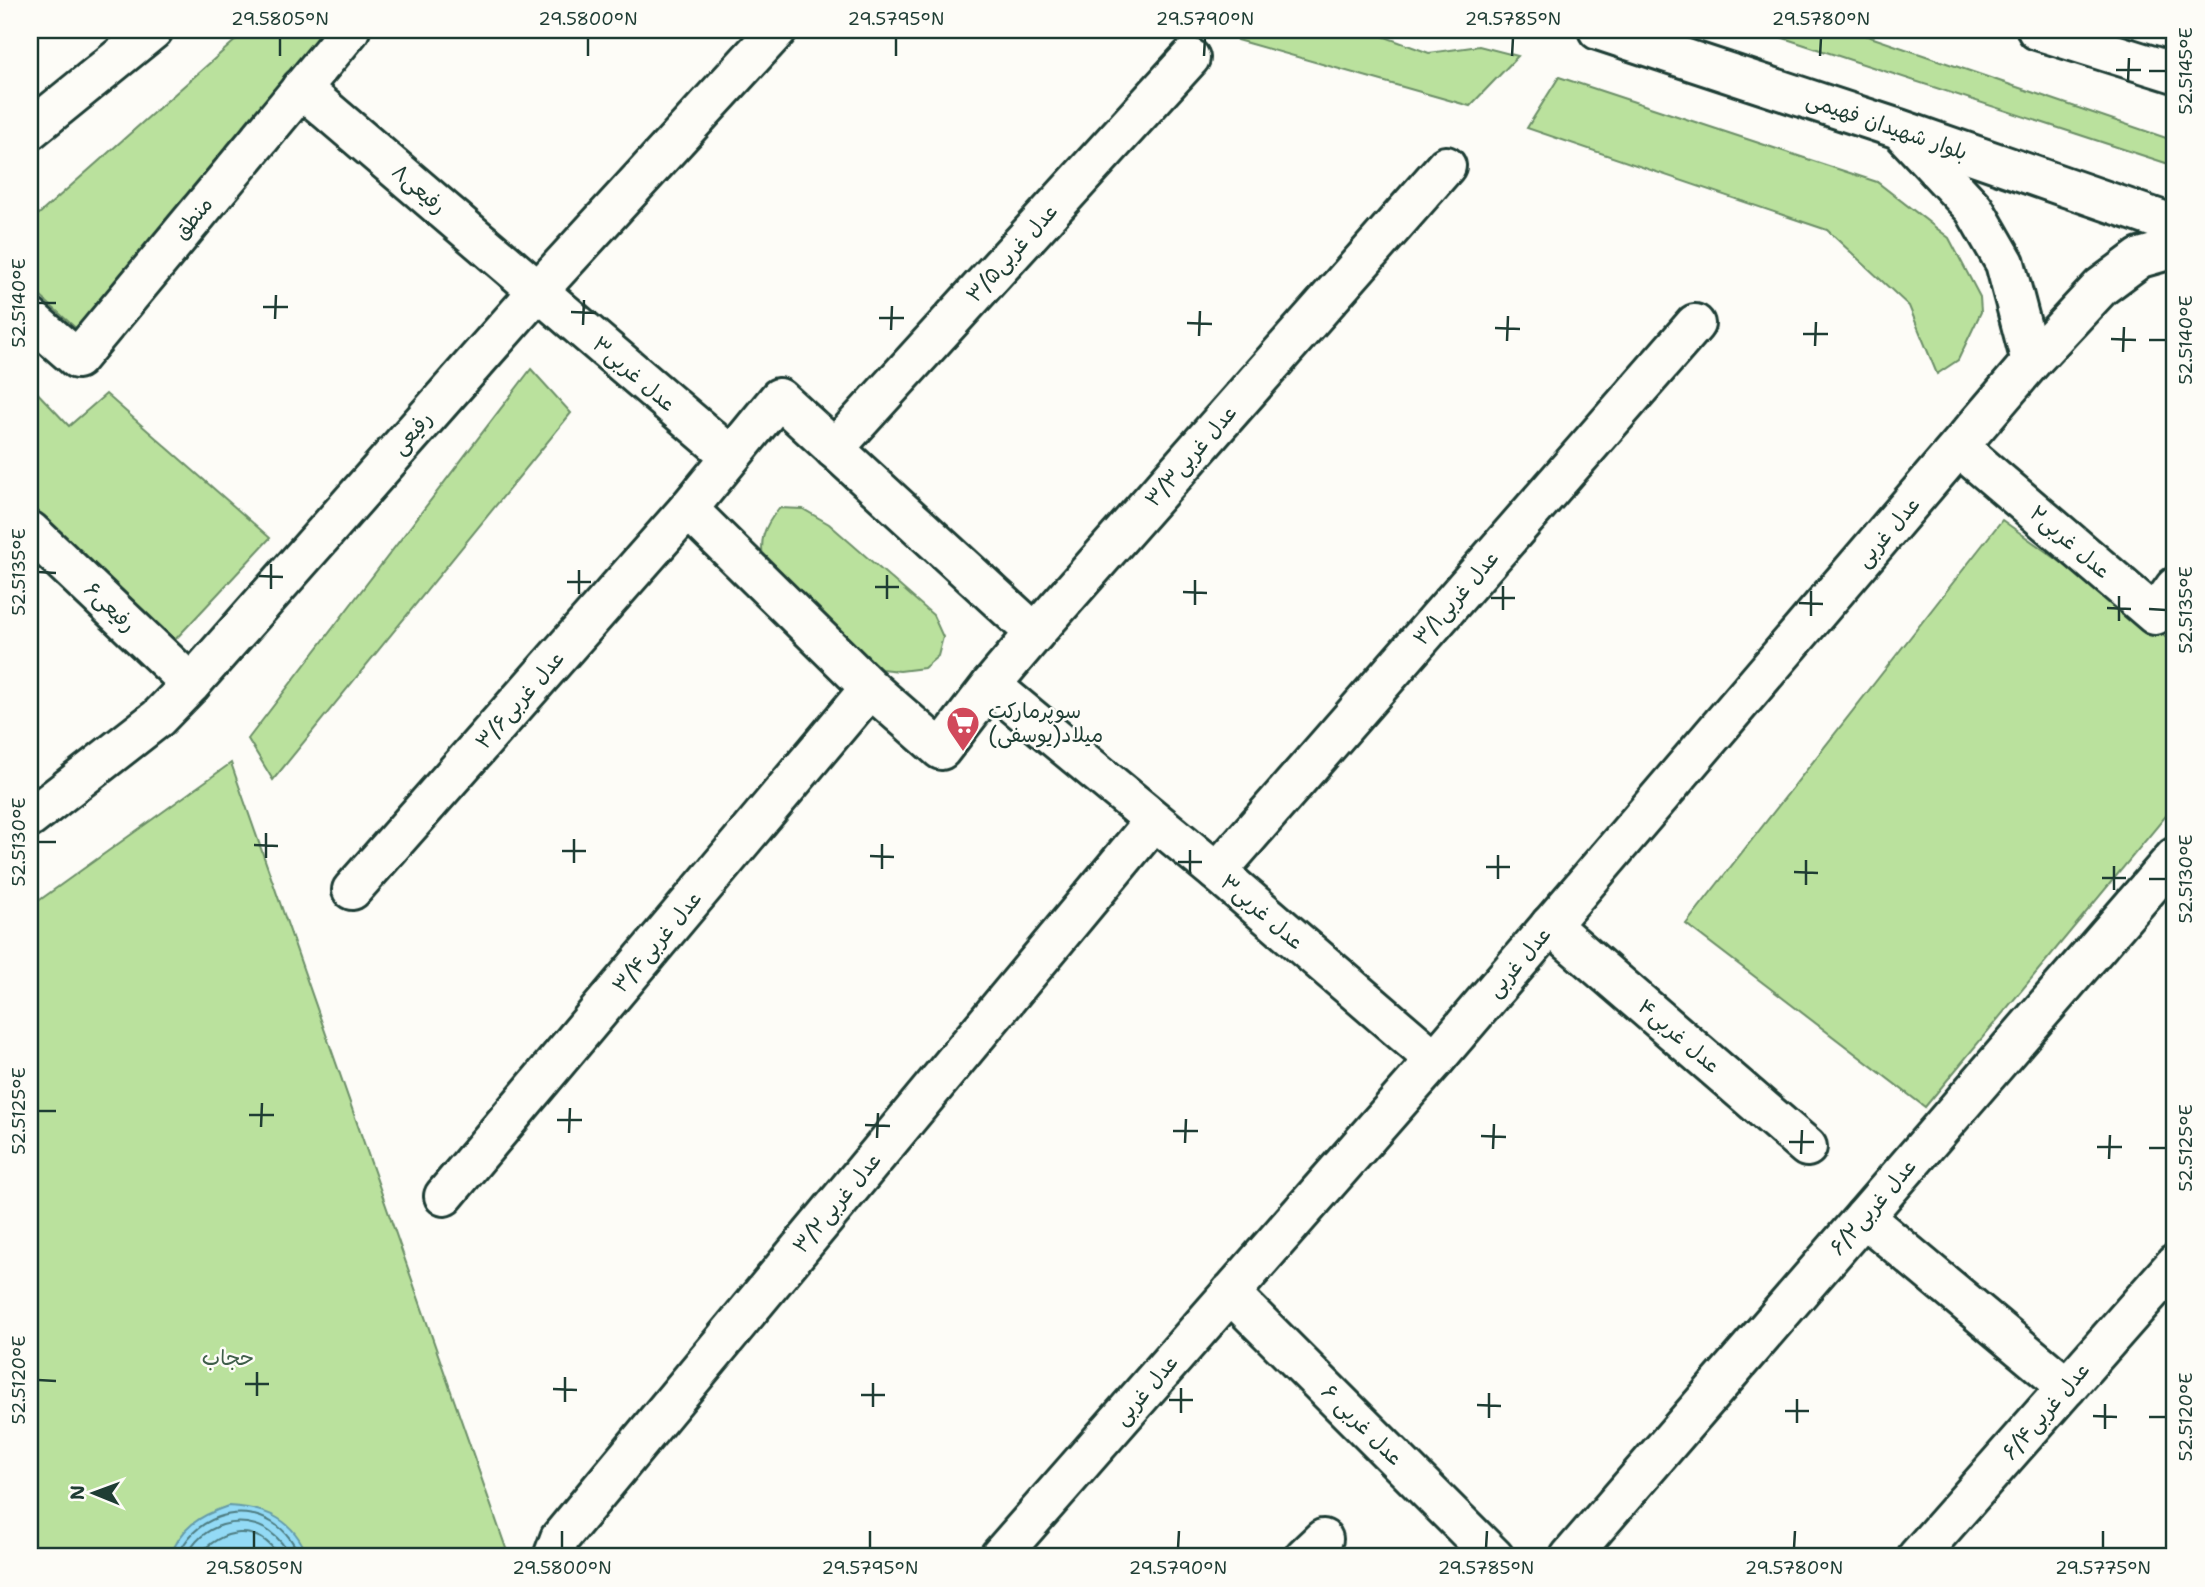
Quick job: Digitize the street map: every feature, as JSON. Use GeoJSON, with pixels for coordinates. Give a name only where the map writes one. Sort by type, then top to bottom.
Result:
{"type":"FeatureCollection","features":[{"type":"Feature","properties":{"kind":"street"},"geometry":{"type":"LineString","coordinates":[[30,130],[153,30]]}},
{"type":"Feature","properties":{"kind":"street","name":"منطق"},"geometry":{"type":"LineString","coordinates":[[30,318],[77,359],[350,30]]}},
{"type":"Feature","properties":{"kind":"street","name":"رفیعی"},"geometry":{"type":"LineString","coordinates":[[30,818],[158,718],[191,684],[538,291],[778,30]]}},
{"type":"Feature","properties":{"kind":"street","name":"بلوار شهیدان فهیمی"},"geometry":{"type":"LineString","coordinates":[[1598,30],[1651,39],[2175,225]]}},
{"type":"Feature","properties":{"kind":"street"},"geometry":{"type":"LineString","coordinates":[[2037,30],[2170,69]]}},
{"type":"Feature","properties":{"kind":"street","name":"عدل غربی۳/۵"},"geometry":{"type":"LineString","coordinates":[[834,449],[1190,58]]}},
{"type":"Feature","properties":{"kind":"street","name":"۸رفیعی"},"geometry":{"type":"LineString","coordinates":[[301,88],[538,291]]}},
{"type":"Feature","properties":{"kind":"street"},"geometry":{"type":"LineString","coordinates":[[1899,129],[1974,209],[2006,263],[2031,362]]}},
{"type":"Feature","properties":{"kind":"street","name":"عدل غربی۳/۳"},"geometry":{"type":"LineString","coordinates":[[870,688],[941,750],[990,685],[1446,166]]}},
{"type":"Feature","properties":{"kind":"street","name":"عدل غربی"},"geometry":{"type":"LineString","coordinates":[[999,1557],[1435,1060],[2031,362],[2101,287],[2140,258],[2175,248]]}},
{"type":"Feature","properties":{"kind":"street","name":"عدل غربی۳"},"geometry":{"type":"LineString","coordinates":[[538,291],[731,456]]}},
{"type":"Feature","properties":{"kind":"street","name":"عدل غربی۳/۱"},"geometry":{"type":"LineString","coordinates":[[1216,873],[1695,324]]}},
{"type":"Feature","properties":{"kind":"street","name":"عدل غربی۳/۶"},"geometry":{"type":"LineString","coordinates":[[352,890],[688,509],[779,398],[834,449]]}},
{"type":"Feature","properties":{"kind":"street","name":"عدل غربی۲"},"geometry":{"type":"LineString","coordinates":[[1960,447],[2155,615],[2175,587]]}},
{"type":"Feature","properties":{"kind":"street"},"geometry":{"type":"LineString","coordinates":[[834,449],[1035,633]]}},
{"type":"Feature","properties":{"kind":"street"},"geometry":{"type":"LineString","coordinates":[[688,509],[870,688]]}},
{"type":"Feature","properties":{"kind":"street","name":"رفیعی۶"},"geometry":{"type":"LineString","coordinates":[[30,531],[191,684]]}},
{"type":"Feature","properties":{"kind":"street","name":"عدل غربی۳"},"geometry":{"type":"LineString","coordinates":[[990,685],[1435,1060]]}},
{"type":"Feature","properties":{"kind":"street","name":"عدل غربی۳/۴"},"geometry":{"type":"LineString","coordinates":[[444,1196],[870,688]]}},
{"type":"Feature","properties":{"kind":"street","name":"عدل غربی۳/۲"},"geometry":{"type":"LineString","coordinates":[[553,1557],[560,1538],[1154,821]]}},
{"type":"Feature","properties":{"kind":"street","name":"۶/۲عدل غربی"},"geometry":{"type":"LineString","coordinates":[[1570,1557],[2175,857]]}},
{"type":"Feature","properties":{"kind":"street","name":"عدل غربی۴"},"geometry":{"type":"LineString","coordinates":[[1550,925],[1807,1147]]}},
{"type":"Feature","properties":{"kind":"street"},"geometry":{"type":"LineString","coordinates":[[1864,1217],[2067,1387]]}},
{"type":"Feature","properties":{"kind":"street","name":"۶/۴عدل غربی"},"geometry":{"type":"LineString","coordinates":[[1917,1557],[2175,1264]]}},
{"type":"Feature","properties":{"kind":"street","name":"عدل غربی ۶"},"geometry":{"type":"LineString","coordinates":[[1230,1293],[1494,1557]]}},
{"type":"Feature","properties":{"kind":"green space"},"geometry":{"type":"Polygon","coordinates":[[[247,30],[326,30],[80,332],[30,287],[30,222],[247,30]]]}},
{"type":"Feature","properties":{"kind":"green space"},"geometry":{"type":"Polygon","coordinates":[[[1241,30],[1366,30],[1429,53],[1479,46],[1518,56],[1470,106],[1237,40],[1241,30]]]}},
{"type":"Feature","properties":{"kind":"green space"},"geometry":{"type":"Polygon","coordinates":[[[1759,30],[1850,30],[2175,141],[2175,166],[1759,30]]]}},
{"type":"Feature","properties":{"kind":"green space"},"geometry":{"type":"Polygon","coordinates":[[[1559,77],[1877,182],[1949,238],[1980,297],[1981,312],[1958,360],[1937,374],[1909,306],[1827,230],[1527,128],[1559,77]]]}},
{"type":"Feature","properties":{"kind":"green space"},"geometry":{"type":"Polygon","coordinates":[[[531,369],[571,413],[273,780],[248,739],[531,369]]]}},
{"type":"Feature","properties":{"kind":"green space"},"geometry":{"type":"Polygon","coordinates":[[[30,385],[69,426],[106,394],[270,538],[172,643],[30,510],[30,385]]]}},
{"type":"Feature","properties":{"kind":"green space"},"geometry":{"type":"Polygon","coordinates":[[[779,508],[803,509],[829,524],[933,615],[943,637],[938,656],[924,668],[900,671],[881,669],[856,651],[764,566],[764,535],[779,508]]]}},
{"type":"Feature","properties":{"kind":"green space"},"geometry":{"type":"Polygon","coordinates":[[[2002,520],[2175,644],[2175,805],[1925,1107],[1686,924],[2002,520]]]}},
{"type":"Feature","properties":{"kind":"green space","name":"حجاب"},"geometry":{"type":"Polygon","coordinates":[[[231,763],[509,1557],[30,1557],[30,907],[231,763]]]}},
{"type":"Feature","properties":{"kind":"water"},"geometry":{"type":"Polygon","coordinates":[[[228,1506],[255,1509],[277,1518],[295,1533],[308,1557],[170,1557],[180,1538],[192,1524],[228,1506]]]}},
{"type":"Feature","properties":{"kind":"place","name":"سوپرمارکت میلاد(یوسفی)"},"geometry":{"type":"Point","coordinates":[963,753]}}]}
